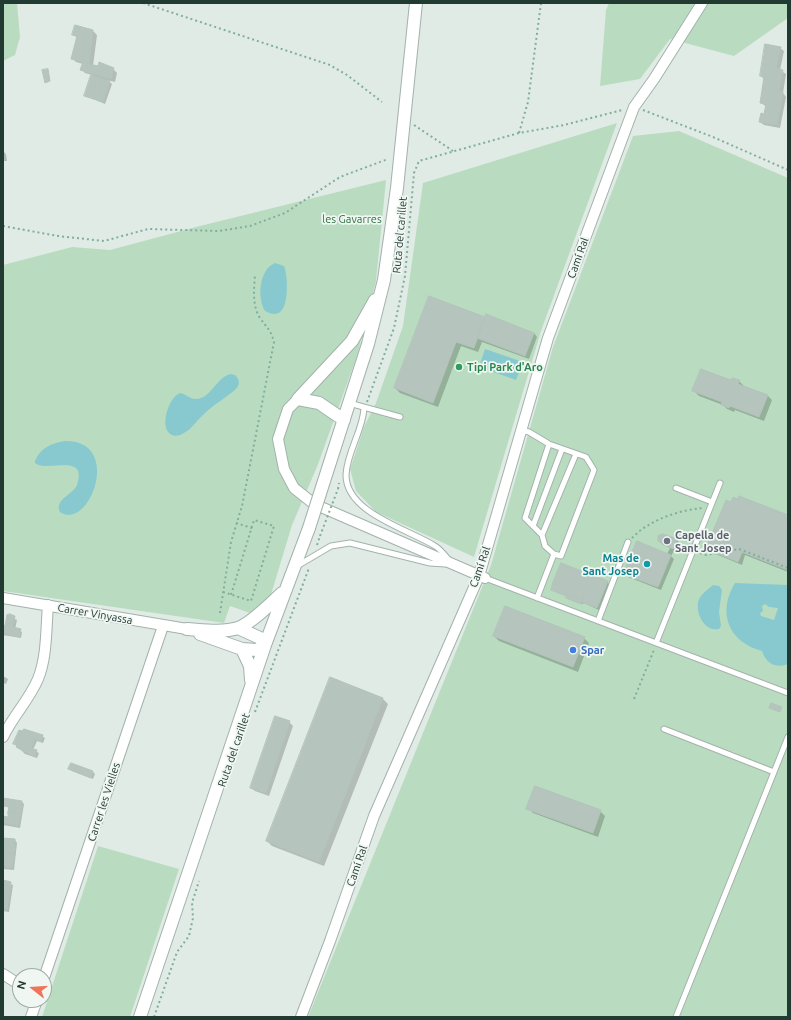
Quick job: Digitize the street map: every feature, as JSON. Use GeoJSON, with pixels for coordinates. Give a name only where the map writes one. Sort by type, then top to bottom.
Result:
{"type":"FeatureCollection","features":[{"type":"Feature","properties":{"kind":"street"},"geometry":{"type":"LineString","coordinates":[[140,1017],[251,685],[324,481],[376,318],[390,251],[416,3]]}},
{"type":"Feature","properties":{"kind":"street","name":"Camí Ral"},"geometry":{"type":"LineString","coordinates":[[301,1017],[330,941],[374,816],[482,577],[521,430],[548,338],[634,106],[654,79],[702,3]]}},
{"type":"Feature","properties":{"kind":"street"},"geometry":{"type":"LineString","coordinates":[[384,280],[372,306],[352,341],[288,409],[278,439],[284,469],[294,488],[314,504],[482,577]]}},
{"type":"Feature","properties":{"kind":"street"},"geometry":{"type":"LineString","coordinates":[[298,399],[319,403],[344,420]]}},
{"type":"Feature","properties":{"kind":"street"},"geometry":{"type":"LineString","coordinates":[[187,629],[218,630],[238,628],[265,610],[285,589]]}},
{"type":"Feature","properties":{"kind":"street","name":"Carrer Vinyassa"},"geometry":{"type":"LineString","coordinates":[[3,598],[187,629]]}},
{"type":"Feature","properties":{"kind":"street"},"geometry":{"type":"LineString","coordinates":[[3,737],[8,725],[25,702],[38,678],[43,660],[48,605]]}},
{"type":"Feature","properties":{"kind":"street","name":"Carrer les Vielles"},"geometry":{"type":"LineString","coordinates":[[47,968],[163,626]]}},
{"type":"Feature","properties":{"kind":"street"},"geometry":{"type":"LineString","coordinates":[[238,628],[260,638],[265,645]]}},
{"type":"Feature","properties":{"kind":"street"},"geometry":{"type":"LineString","coordinates":[[187,629],[242,649],[256,650],[265,645]]}},
{"type":"Feature","properties":{"kind":"street"},"geometry":{"type":"LineString","coordinates":[[242,649],[250,666],[251,685]]}},
{"type":"Feature","properties":{"kind":"street"},"geometry":{"type":"LineString","coordinates":[[3,974],[12,979]]}},
{"type":"Feature","properties":{"kind":"lane"},"geometry":{"type":"LineString","coordinates":[[349,403],[400,416]]}},
{"type":"Feature","properties":{"kind":"lane"},"geometry":{"type":"LineString","coordinates":[[364,408],[363,419],[348,460],[346,476],[350,492],[361,506],[436,547],[454,565]]}},
{"type":"Feature","properties":{"kind":"lane"},"geometry":{"type":"LineString","coordinates":[[521,430],[529,432],[549,444],[586,457],[594,470],[561,556],[554,554],[545,546],[542,535],[525,518],[549,444]]}},
{"type":"Feature","properties":{"kind":"lane"},"geometry":{"type":"LineString","coordinates":[[533,526],[562,449]]}},
{"type":"Feature","properties":{"kind":"lane"},"geometry":{"type":"LineString","coordinates":[[542,535],[576,454]]}},
{"type":"Feature","properties":{"kind":"lane"},"geometry":{"type":"LineString","coordinates":[[656,643],[720,483]]}},
{"type":"Feature","properties":{"kind":"lane"},"geometry":{"type":"LineString","coordinates":[[676,488],[712,502]]}},
{"type":"Feature","properties":{"kind":"lane"},"geometry":{"type":"LineString","coordinates":[[598,621],[628,542]]}},
{"type":"Feature","properties":{"kind":"lane"},"geometry":{"type":"LineString","coordinates":[[293,569],[330,546],[350,543],[430,563],[454,565]]}},
{"type":"Feature","properties":{"kind":"lane"},"geometry":{"type":"LineString","coordinates":[[537,598],[554,554]]}},
{"type":"Feature","properties":{"kind":"lane"},"geometry":{"type":"LineString","coordinates":[[482,577],[788,694]]}},
{"type":"Feature","properties":{"kind":"lane"},"geometry":{"type":"LineString","coordinates":[[664,729],[774,772]]}},
{"type":"Feature","properties":{"kind":"lane"},"geometry":{"type":"LineString","coordinates":[[676,1017],[788,737]]}},
{"type":"Feature","properties":{"kind":"path"},"geometry":{"type":"LineString","coordinates":[[143,3],[330,65],[347,75],[382,102]]}},
{"type":"Feature","properties":{"kind":"path"},"geometry":{"type":"LineString","coordinates":[[519,133],[528,102],[541,3]]}},
{"type":"Feature","properties":{"kind":"path"},"geometry":{"type":"LineString","coordinates":[[634,106],[713,137],[788,170]]}},
{"type":"Feature","properties":{"kind":"path","name":"Ruta del carillet"},"geometry":{"type":"LineString","coordinates":[[364,408],[394,328],[405,276],[414,173],[419,161],[519,133],[564,125],[634,106]]}},
{"type":"Feature","properties":{"kind":"path"},"geometry":{"type":"LineString","coordinates":[[404,118],[454,152]]}},
{"type":"Feature","properties":{"kind":"path"},"geometry":{"type":"LineString","coordinates":[[3,226],[58,236],[104,241],[148,230],[219,231],[250,226],[284,213],[340,177],[401,155]]}},
{"type":"Feature","properties":{"kind":"path"},"geometry":{"type":"LineString","coordinates":[[220,613],[231,542],[242,506],[274,342],[271,331],[259,317],[255,306],[255,275]]}},
{"type":"Feature","properties":{"kind":"path","name":"Ruta del carillet"},"geometry":{"type":"LineString","coordinates":[[254,714],[338,489]]}},
{"type":"Feature","properties":{"kind":"path"},"geometry":{"type":"LineString","coordinates":[[628,542],[646,525],[666,517],[698,509],[710,508]]}},
{"type":"Feature","properties":{"kind":"path"},"geometry":{"type":"LineString","coordinates":[[223,592],[231,595],[251,601],[274,526],[254,520],[231,595]]}},
{"type":"Feature","properties":{"kind":"path"},"geometry":{"type":"LineString","coordinates":[[236,523],[252,528]]}},
{"type":"Feature","properties":{"kind":"path"},"geometry":{"type":"LineString","coordinates":[[706,555],[739,549],[788,568]]}},
{"type":"Feature","properties":{"kind":"path"},"geometry":{"type":"LineString","coordinates":[[634,699],[656,643]]}},
{"type":"Feature","properties":{"kind":"path"},"geometry":{"type":"LineString","coordinates":[[154,1017],[177,952],[189,936],[193,918],[192,902],[199,880]]}},
{"type":"Feature","properties":{"kind":"green space"},"geometry":{"type":"Polygon","coordinates":[[[3,3],[17,3],[20,37],[15,55],[3,61],[3,3]]]}},
{"type":"Feature","properties":{"kind":"green space"},"geometry":{"type":"Polygon","coordinates":[[[609,3],[788,3],[788,18],[734,56],[670,39],[640,79],[600,86],[606,10],[609,3]]]}},
{"type":"Feature","properties":{"kind":"green space","name":"Tipi Park d'Aro"},"geometry":{"type":"Polygon","coordinates":[[[617,123],[541,331],[474,557],[376,512],[356,491],[350,469],[364,427],[376,403],[403,326],[423,183],[617,123]]]}},
{"type":"Feature","properties":{"kind":"green space"},"geometry":{"type":"Polygon","coordinates":[[[679,131],[788,178],[788,1017],[308,1017],[491,565],[553,347],[633,136],[679,131]]]}},
{"type":"Feature","properties":{"kind":"green space","name":"les Gavarres"},"geometry":{"type":"Polygon","coordinates":[[[386,180],[376,281],[357,356],[317,467],[292,525],[270,598],[250,613],[230,606],[224,623],[3,591],[3,265],[72,247],[110,250],[386,180]]]}},
{"type":"Feature","properties":{"kind":"green space"},"geometry":{"type":"Polygon","coordinates":[[[98,846],[179,869],[130,1017],[42,1017],[45,1008],[52,1008],[52,986],[98,846]]]}},
{"type":"Feature","properties":{"kind":"water"},"geometry":{"type":"Polygon","coordinates":[[[275,263],[284,266],[287,290],[283,309],[274,314],[265,311],[262,305],[260,292],[263,277],[266,271],[275,263]]]}},
{"type":"Feature","properties":{"kind":"water"},"geometry":{"type":"Polygon","coordinates":[[[485,349],[523,362],[516,380],[479,367],[485,349]]]}},
{"type":"Feature","properties":{"kind":"water"},"geometry":{"type":"Polygon","coordinates":[[[230,374],[235,375],[239,380],[239,384],[236,389],[201,416],[187,431],[175,436],[168,432],[165,420],[169,406],[176,395],[180,393],[193,399],[200,398],[209,393],[225,376],[230,374]]]}},
{"type":"Feature","properties":{"kind":"water"},"geometry":{"type":"Polygon","coordinates":[[[64,441],[82,444],[93,454],[97,468],[96,483],[90,498],[82,509],[71,515],[60,512],[59,508],[62,500],[72,492],[77,485],[79,475],[77,469],[72,466],[65,465],[48,466],[35,463],[37,456],[43,449],[55,443],[64,441]]]}},
{"type":"Feature","properties":{"kind":"water"},"geometry":{"type":"Polygon","coordinates":[[[735,583],[788,585],[788,664],[779,666],[772,664],[766,659],[762,651],[750,647],[741,641],[734,633],[729,624],[727,615],[727,605],[735,583]],[[765,604],[762,606],[763,611],[760,613],[761,616],[774,620],[778,608],[769,607],[765,604]]]}},
{"type":"Feature","properties":{"kind":"water"},"geometry":{"type":"Polygon","coordinates":[[[713,585],[719,586],[722,590],[719,612],[721,626],[719,629],[710,628],[702,622],[698,612],[698,602],[700,597],[713,585]]]}},
{"type":"Feature","properties":{"kind":"building"},"geometry":{"type":"Polygon","coordinates":[[[75,25],[93,30],[89,64],[98,66],[99,62],[114,68],[111,79],[80,70],[83,62],[71,59],[77,36],[72,35],[75,25]]]}},
{"type":"Feature","properties":{"kind":"building"},"geometry":{"type":"Polygon","coordinates":[[[765,44],[781,47],[776,68],[783,70],[779,91],[783,92],[777,125],[759,122],[761,113],[764,114],[766,104],[760,103],[764,77],[760,76],[765,44]]]}},
{"type":"Feature","properties":{"kind":"building"},"geometry":{"type":"Polygon","coordinates":[[[48,69],[50,81],[45,83],[42,70],[48,69]]]}},
{"type":"Feature","properties":{"kind":"building"},"geometry":{"type":"Polygon","coordinates":[[[91,75],[110,81],[103,102],[84,96],[91,75]]]}},
{"type":"Feature","properties":{"kind":"building","name":"Tipi Park d'Aro"},"geometry":{"type":"Polygon","coordinates":[[[429,296],[485,317],[474,348],[456,342],[433,403],[394,388],[429,296]]]}},
{"type":"Feature","properties":{"kind":"building"},"geometry":{"type":"Polygon","coordinates":[[[486,314],[534,333],[525,356],[477,338],[486,314]]]}},
{"type":"Feature","properties":{"kind":"building"},"geometry":{"type":"Polygon","coordinates":[[[701,369],[731,380],[732,378],[740,380],[738,384],[768,395],[759,417],[730,406],[729,408],[721,405],[722,402],[692,391],[701,369]]]}},
{"type":"Feature","properties":{"kind":"building"},"geometry":{"type":"Polygon","coordinates":[[[739,496],[788,515],[788,566],[711,536],[726,500],[731,502],[733,497],[738,499],[739,496]]]}},
{"type":"Feature","properties":{"kind":"building","name":"Capella de Sant Josep"},"geometry":{"type":"Polygon","coordinates":[[[663,534],[677,539],[673,549],[658,541],[658,536],[663,534]]]}},
{"type":"Feature","properties":{"kind":"building"},"geometry":{"type":"Polygon","coordinates":[[[711,536],[788,566],[788,570],[742,552],[738,562],[706,549],[711,536]]]}},
{"type":"Feature","properties":{"kind":"building","name":"Mas de Sant Josep"},"geometry":{"type":"Polygon","coordinates":[[[637,541],[671,555],[658,587],[623,574],[637,541]]]}},
{"type":"Feature","properties":{"kind":"building"},"geometry":{"type":"Polygon","coordinates":[[[561,563],[608,581],[600,601],[584,595],[582,600],[567,594],[569,589],[553,583],[561,563]]]}},
{"type":"Feature","properties":{"kind":"building"},"geometry":{"type":"Polygon","coordinates":[[[553,583],[569,589],[566,596],[551,590],[553,583]]]}},
{"type":"Feature","properties":{"kind":"building"},"geometry":{"type":"Polygon","coordinates":[[[567,594],[582,600],[581,604],[566,598],[567,594]]]}},
{"type":"Feature","properties":{"kind":"building"},"geometry":{"type":"Polygon","coordinates":[[[584,595],[600,601],[597,608],[582,602],[584,595]]]}},
{"type":"Feature","properties":{"kind":"building"},"geometry":{"type":"Polygon","coordinates":[[[505,606],[585,637],[573,667],[493,636],[505,606]]]}},
{"type":"Feature","properties":{"kind":"building"},"geometry":{"type":"Polygon","coordinates":[[[10,614],[15,616],[13,627],[21,629],[19,637],[3,633],[3,625],[5,626],[7,615],[10,614]]]}},
{"type":"Feature","properties":{"kind":"building"},"geometry":{"type":"Polygon","coordinates":[[[330,677],[383,698],[319,862],[266,841],[330,677]]]}},
{"type":"Feature","properties":{"kind":"building"},"geometry":{"type":"Polygon","coordinates":[[[771,703],[782,707],[780,712],[769,708],[771,703]]]}},
{"type":"Feature","properties":{"kind":"building"},"geometry":{"type":"Polygon","coordinates":[[[275,716],[290,721],[266,793],[250,788],[275,716]]]}},
{"type":"Feature","properties":{"kind":"building"},"geometry":{"type":"Polygon","coordinates":[[[24,729],[43,735],[41,742],[35,739],[33,744],[16,737],[19,730],[22,731],[24,729]]]}},
{"type":"Feature","properties":{"kind":"building"},"geometry":{"type":"Polygon","coordinates":[[[16,737],[33,744],[31,748],[37,750],[35,757],[13,744],[16,737]]]}},
{"type":"Feature","properties":{"kind":"building"},"geometry":{"type":"Polygon","coordinates":[[[71,763],[93,771],[91,778],[68,769],[71,763]]]}},
{"type":"Feature","properties":{"kind":"building"},"geometry":{"type":"Polygon","coordinates":[[[535,786],[601,810],[593,833],[526,809],[535,786]]]}},
{"type":"Feature","properties":{"kind":"building"},"geometry":{"type":"Polygon","coordinates":[[[3,798],[22,801],[21,814],[8,812],[9,807],[4,806],[3,798]]]}},
{"type":"Feature","properties":{"kind":"building"},"geometry":{"type":"Polygon","coordinates":[[[8,812],[21,814],[18,826],[3,823],[3,816],[8,817],[8,812]]]}},
{"type":"Feature","properties":{"kind":"building"},"geometry":{"type":"Polygon","coordinates":[[[3,838],[15,839],[15,854],[3,853],[3,838]]]}},
{"type":"Feature","properties":{"kind":"building"},"geometry":{"type":"Polygon","coordinates":[[[3,853],[15,854],[12,868],[3,867],[3,853]]]}},
{"type":"Feature","properties":{"kind":"building"},"geometry":{"type":"Polygon","coordinates":[[[3,880],[11,882],[9,897],[3,895],[3,880]]]}},
{"type":"Feature","properties":{"kind":"building"},"geometry":{"type":"Polygon","coordinates":[[[3,895],[9,897],[7,910],[3,910],[3,895]]]}},
{"type":"Feature","properties":{"kind":"place","name":"Tipi Park d'Aro"},"geometry":{"type":"Point","coordinates":[459,367]}},
{"type":"Feature","properties":{"kind":"place","name":"Capella de Sant Josep"},"geometry":{"type":"Point","coordinates":[667,541]}},
{"type":"Feature","properties":{"kind":"place","name":"Mas de Sant Josep"},"geometry":{"type":"Point","coordinates":[647,564]}},
{"type":"Feature","properties":{"kind":"place","name":"Spar"},"geometry":{"type":"Point","coordinates":[573,650]}}]}
